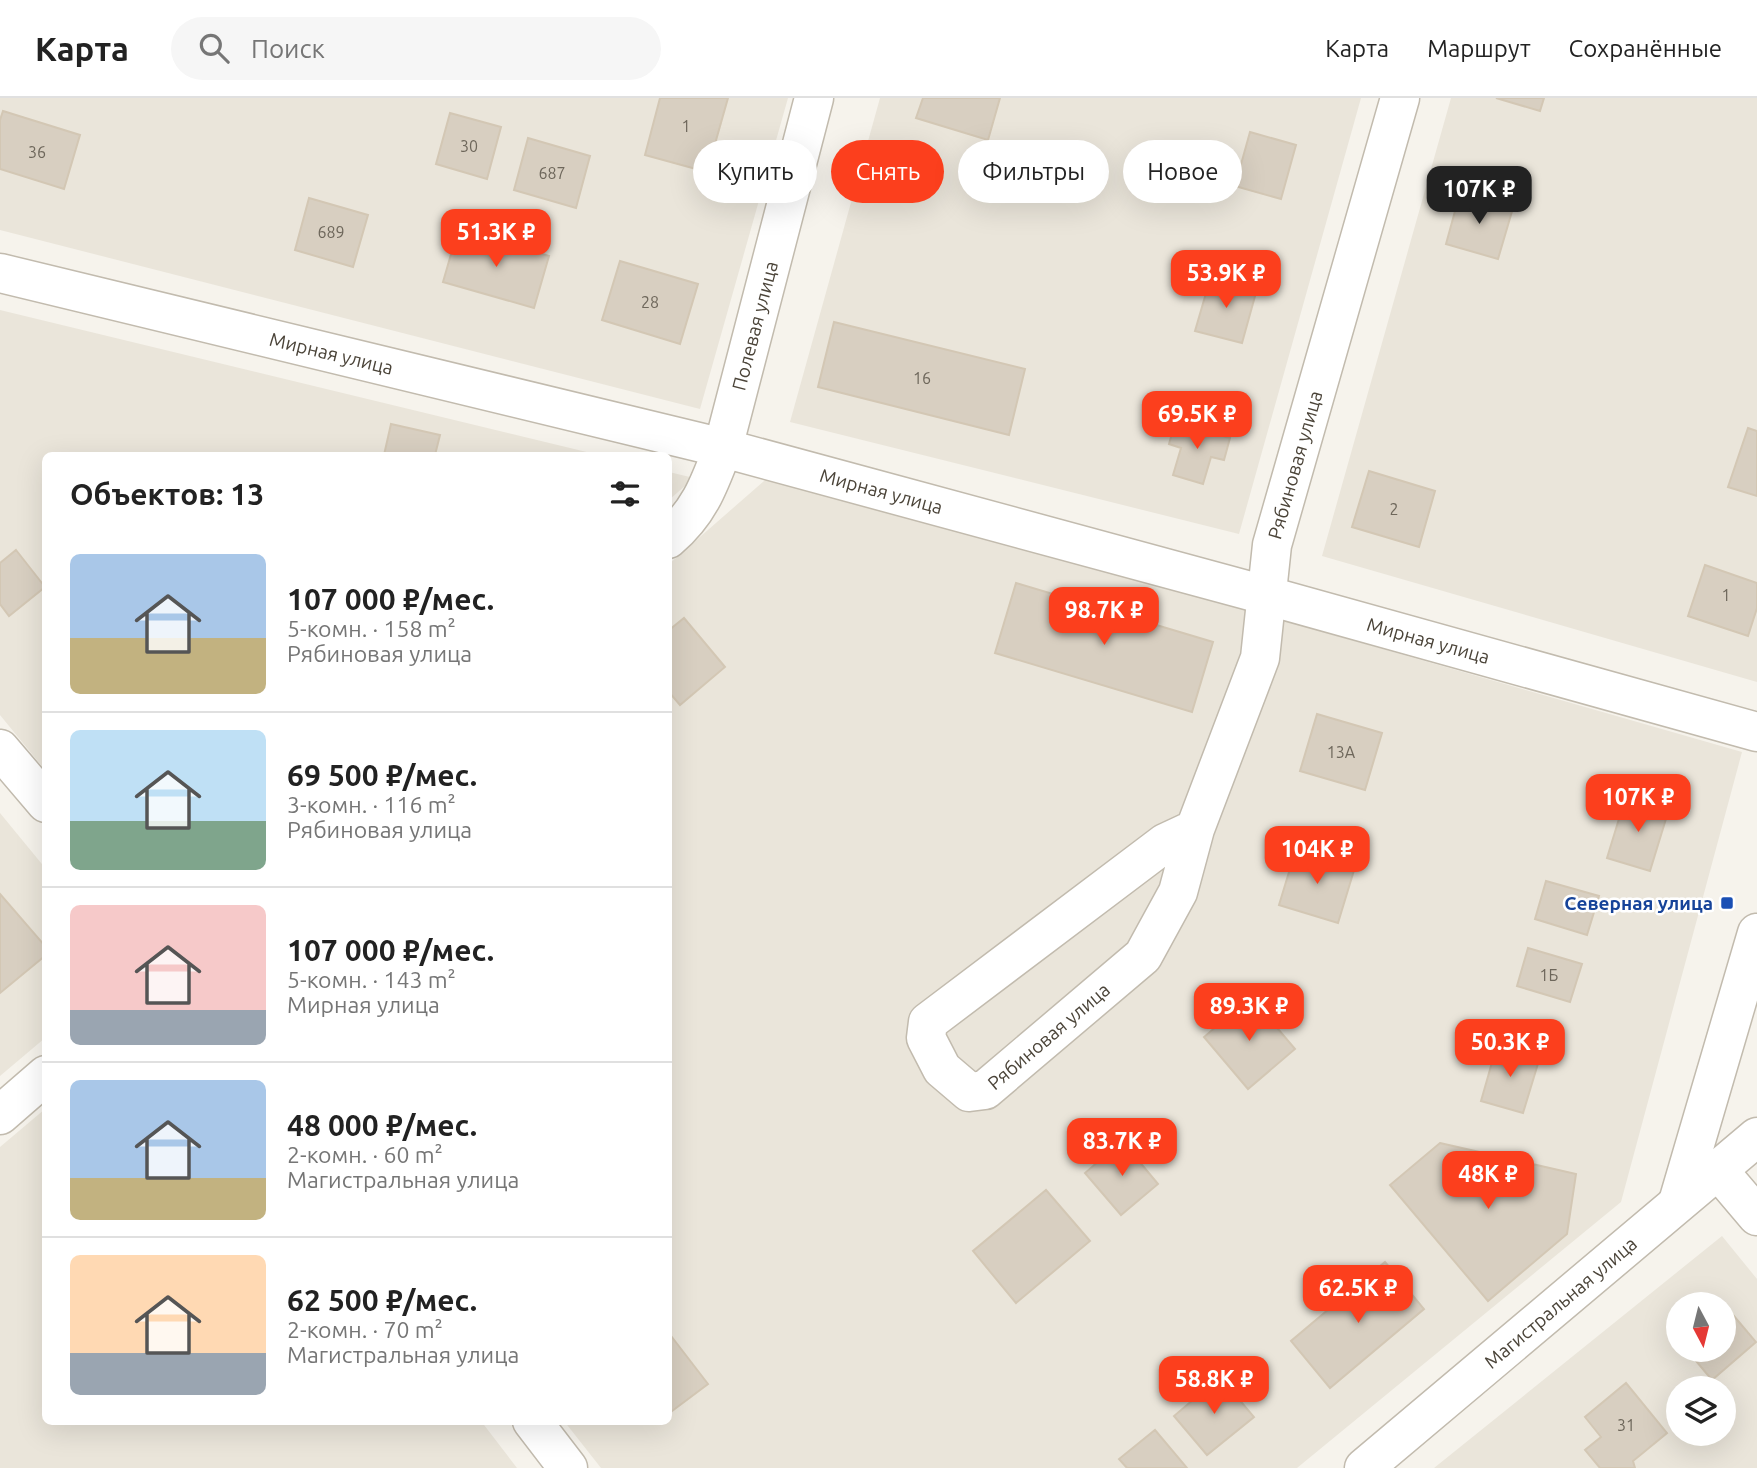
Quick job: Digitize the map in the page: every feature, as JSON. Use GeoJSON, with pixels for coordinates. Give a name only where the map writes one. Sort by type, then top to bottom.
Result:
{"type":"FeatureCollection","features":[{"type":"Feature","properties":{"kind":"street","name":"Полевая улица"},"geometry":{"type":"LineString","coordinates":[[672,536],[686,524],[708,488],[723,447],[814,98]]}},
{"type":"Feature","properties":{"kind":"street","name":"Рябиновая улица"},"geometry":{"type":"LineString","coordinates":[[1195,829],[1165,843],[929,1022],[926,1038],[942,1069],[969,1092],[985,1090],[1143,956],[1178,892],[1195,829],[1261,658],[1265,595],[1272,545],[1399,98]]}},
{"type":"Feature","properties":{"kind":"street","name":"Мирная улица"},"geometry":{"type":"LineString","coordinates":[[0,273],[723,447],[1757,733]]}},
{"type":"Feature","properties":{"kind":"street"},"geometry":{"type":"LineString","coordinates":[[0,749],[42,798]]}},
{"type":"Feature","properties":{"kind":"street"},"geometry":{"type":"LineString","coordinates":[[1678,1202],[1757,933]]}},
{"type":"Feature","properties":{"kind":"street"},"geometry":{"type":"LineString","coordinates":[[0,1115],[42,1078]]}},
{"type":"Feature","properties":{"kind":"street","name":"Магистральная улица"},"geometry":{"type":"LineString","coordinates":[[1364,1468],[1757,1138]]}},
{"type":"Feature","properties":{"kind":"street"},"geometry":{"type":"LineString","coordinates":[[1718,1170],[1757,1216]]}},
{"type":"Feature","properties":{"kind":"street"},"geometry":{"type":"LineString","coordinates":[[535,1425],[568,1468]]}},
{"type":"Feature","properties":{"kind":"shaded area"},"geometry":{"type":"Polygon","coordinates":[[[0,98],[788,98],[776,140],[693,140],[693,203],[758,203],[700,409],[0,230],[0,98]]]}},
{"type":"Feature","properties":{"kind":"shaded area"},"geometry":{"type":"Polygon","coordinates":[[[880,98],[1361,98],[1239,534],[790,422],[851,203],[944,203],[944,140],[868,140],[880,98]]]}},
{"type":"Feature","properties":{"kind":"shaded area"},"geometry":{"type":"Polygon","coordinates":[[[1451,98],[1757,98],[1757,682],[1322,556],[1451,98]]]}},
{"type":"Feature","properties":{"kind":"shaded area"},"geometry":{"type":"Polygon","coordinates":[[[0,310],[587,452],[42,452],[42,766],[0,715],[0,310]]]}},
{"type":"Feature","properties":{"kind":"shaded area"},"geometry":{"type":"Polygon","coordinates":[[[672,473],[694,478],[672,497],[672,473]]]}},
{"type":"Feature","properties":{"kind":"shaded area"},"geometry":{"type":"Polygon","coordinates":[[[772,474],[1742,752],[1621,1202],[1297,1468],[601,1468],[567,1425],[672,1425],[672,561],[772,474]]]}},
{"type":"Feature","properties":{"kind":"shaded area"},"geometry":{"type":"Polygon","coordinates":[[[0,813],[42,864],[42,1041],[0,1076],[0,813]]]}},
{"type":"Feature","properties":{"kind":"shaded area"},"geometry":{"type":"Polygon","coordinates":[[[42,1112],[42,1425],[484,1425],[517,1468],[0,1468],[0,1147],[42,1112]]]}},
{"type":"Feature","properties":{"kind":"shaded area"},"geometry":{"type":"Polygon","coordinates":[[[1722,1236],[1757,1279],[1757,1468],[1434,1468],[1722,1236]]]}},
{"type":"Feature","properties":{"kind":"building"},"geometry":{"type":"Polygon","coordinates":[[[660,98],[728,98],[716,140],[693,140],[693,168],[645,155],[660,98]]]}},
{"type":"Feature","properties":{"kind":"building"},"geometry":{"type":"Polygon","coordinates":[[[923,98],[1000,98],[988,140],[916,118],[923,98]]]}},
{"type":"Feature","properties":{"kind":"building"},"geometry":{"type":"Polygon","coordinates":[[[1496,98],[1544,98],[1540,111],[1496,98]]]}},
{"type":"Feature","properties":{"kind":"building"},"geometry":{"type":"Polygon","coordinates":[[[3,111],[80,135],[64,189],[0,169],[0,120],[3,111]]]}},
{"type":"Feature","properties":{"kind":"building"},"geometry":{"type":"Polygon","coordinates":[[[450,113],[501,127],[487,179],[436,164],[450,113]]]}},
{"type":"Feature","properties":{"kind":"building"},"geometry":{"type":"Polygon","coordinates":[[[1250,132],[1296,145],[1281,199],[1242,188],[1242,161],[1250,132]]]}},
{"type":"Feature","properties":{"kind":"building"},"geometry":{"type":"Polygon","coordinates":[[[528,138],[590,156],[576,208],[514,190],[528,138]]]}},
{"type":"Feature","properties":{"kind":"building"},"geometry":{"type":"Polygon","coordinates":[[[1460,193],[1513,208],[1498,259],[1446,244],[1460,193]]]}},
{"type":"Feature","properties":{"kind":"building"},"geometry":{"type":"Polygon","coordinates":[[[309,198],[368,215],[353,267],[295,250],[309,198]]]}},
{"type":"Feature","properties":{"kind":"building"},"geometry":{"type":"Polygon","coordinates":[[[458,230],[549,256],[534,308],[443,282],[458,230]]]}},
{"type":"Feature","properties":{"kind":"building"},"geometry":{"type":"Polygon","coordinates":[[[620,261],[698,284],[680,344],[602,320],[620,261]]]}},
{"type":"Feature","properties":{"kind":"building"},"geometry":{"type":"Polygon","coordinates":[[[1211,276],[1257,289],[1242,343],[1195,331],[1211,276]]]}},
{"type":"Feature","properties":{"kind":"building"},"geometry":{"type":"Polygon","coordinates":[[[834,322],[1025,369],[1009,435],[818,387],[834,322]]]}},
{"type":"Feature","properties":{"kind":"building"},"geometry":{"type":"Polygon","coordinates":[[[1175,423],[1230,438],[1224,460],[1211,457],[1203,484],[1173,475],[1181,448],[1169,444],[1175,423]]]}},
{"type":"Feature","properties":{"kind":"building"},"geometry":{"type":"Polygon","coordinates":[[[391,424],[440,435],[436,452],[385,452],[391,424]]]}},
{"type":"Feature","properties":{"kind":"building"},"geometry":{"type":"Polygon","coordinates":[[[1748,428],[1757,431],[1757,496],[1728,487],[1748,428]]]}},
{"type":"Feature","properties":{"kind":"building"},"geometry":{"type":"Polygon","coordinates":[[[1369,471],[1435,491],[1419,547],[1352,527],[1369,471]]]}},
{"type":"Feature","properties":{"kind":"building"},"geometry":{"type":"Polygon","coordinates":[[[16,550],[42,583],[42,589],[9,616],[0,604],[0,563],[16,550]]]}},
{"type":"Feature","properties":{"kind":"building"},"geometry":{"type":"Polygon","coordinates":[[[1705,565],[1757,583],[1757,608],[1748,636],[1688,616],[1705,565]]]}},
{"type":"Feature","properties":{"kind":"building"},"geometry":{"type":"Polygon","coordinates":[[[1016,583],[1213,642],[1192,712],[995,653],[1016,583]]]}},
{"type":"Feature","properties":{"kind":"building"},"geometry":{"type":"Polygon","coordinates":[[[684,618],[725,667],[680,705],[672,696],[672,628],[684,618]]]}},
{"type":"Feature","properties":{"kind":"building"},"geometry":{"type":"Polygon","coordinates":[[[1317,714],[1382,733],[1365,790],[1300,771],[1317,714]]]}},
{"type":"Feature","properties":{"kind":"building"},"geometry":{"type":"Polygon","coordinates":[[[1626,796],[1669,809],[1650,871],[1607,858],[1626,796]]]}},
{"type":"Feature","properties":{"kind":"building"},"geometry":{"type":"Polygon","coordinates":[[[1296,849],[1355,867],[1338,923],[1279,905],[1296,849]]]}},
{"type":"Feature","properties":{"kind":"building"},"geometry":{"type":"Polygon","coordinates":[[[1546,881],[1599,896],[1587,935],[1535,919],[1546,881]]]}},
{"type":"Feature","properties":{"kind":"building"},"geometry":{"type":"Polygon","coordinates":[[[0,894],[42,942],[42,958],[0,993],[0,894]]]}},
{"type":"Feature","properties":{"kind":"building"},"geometry":{"type":"Polygon","coordinates":[[[1528,948],[1582,964],[1570,1002],[1517,986],[1528,948]]]}},
{"type":"Feature","properties":{"kind":"building"},"geometry":{"type":"Polygon","coordinates":[[[1251,997],[1295,1049],[1248,1089],[1204,1037],[1251,997]]]}},
{"type":"Feature","properties":{"kind":"building"},"geometry":{"type":"Polygon","coordinates":[[[1497,1045],[1540,1057],[1523,1113],[1481,1101],[1497,1045]]]}},
{"type":"Feature","properties":{"kind":"building"},"geometry":{"type":"Polygon","coordinates":[[[1122,1141],[1158,1184],[1121,1215],[1085,1173],[1122,1141]]]}},
{"type":"Feature","properties":{"kind":"building"},"geometry":{"type":"Polygon","coordinates":[[[1440,1143],[1576,1174],[1567,1234],[1488,1301],[1390,1185],[1440,1143]]]}},
{"type":"Feature","properties":{"kind":"building"},"geometry":{"type":"Polygon","coordinates":[[[1046,1190],[1090,1241],[1016,1303],[973,1251],[1046,1190]]]}},
{"type":"Feature","properties":{"kind":"building"},"geometry":{"type":"Polygon","coordinates":[[[1385,1262],[1424,1309],[1330,1388],[1291,1341],[1385,1262]]]}},
{"type":"Feature","properties":{"kind":"building"},"geometry":{"type":"Polygon","coordinates":[[[1736,1318],[1756,1342],[1736,1359],[1736,1318]]]}},
{"type":"Feature","properties":{"kind":"building"},"geometry":{"type":"Polygon","coordinates":[[[672,1337],[708,1384],[672,1411],[672,1337]]]}},
{"type":"Feature","properties":{"kind":"building"},"geometry":{"type":"Polygon","coordinates":[[[1697,1362],[1733,1362],[1717,1376],[1709,1376],[1697,1362]]]}},
{"type":"Feature","properties":{"kind":"building"},"geometry":{"type":"Polygon","coordinates":[[[1220,1377],[1254,1417],[1207,1455],[1174,1416],[1220,1377]]]}},
{"type":"Feature","properties":{"kind":"building"},"geometry":{"type":"Polygon","coordinates":[[[1626,1383],[1666,1434],[1633,1461],[1635,1468],[1600,1468],[1585,1450],[1601,1437],[1585,1417],[1626,1383]]]}},
{"type":"Feature","properties":{"kind":"building"},"geometry":{"type":"Polygon","coordinates":[[[1155,1430],[1187,1468],[1127,1468],[1119,1459],[1155,1430]]]}},
{"type":"Feature","properties":{"kind":"place","name":"Северная улица"},"geometry":{"type":"Point","coordinates":[1727,903]}}]}
